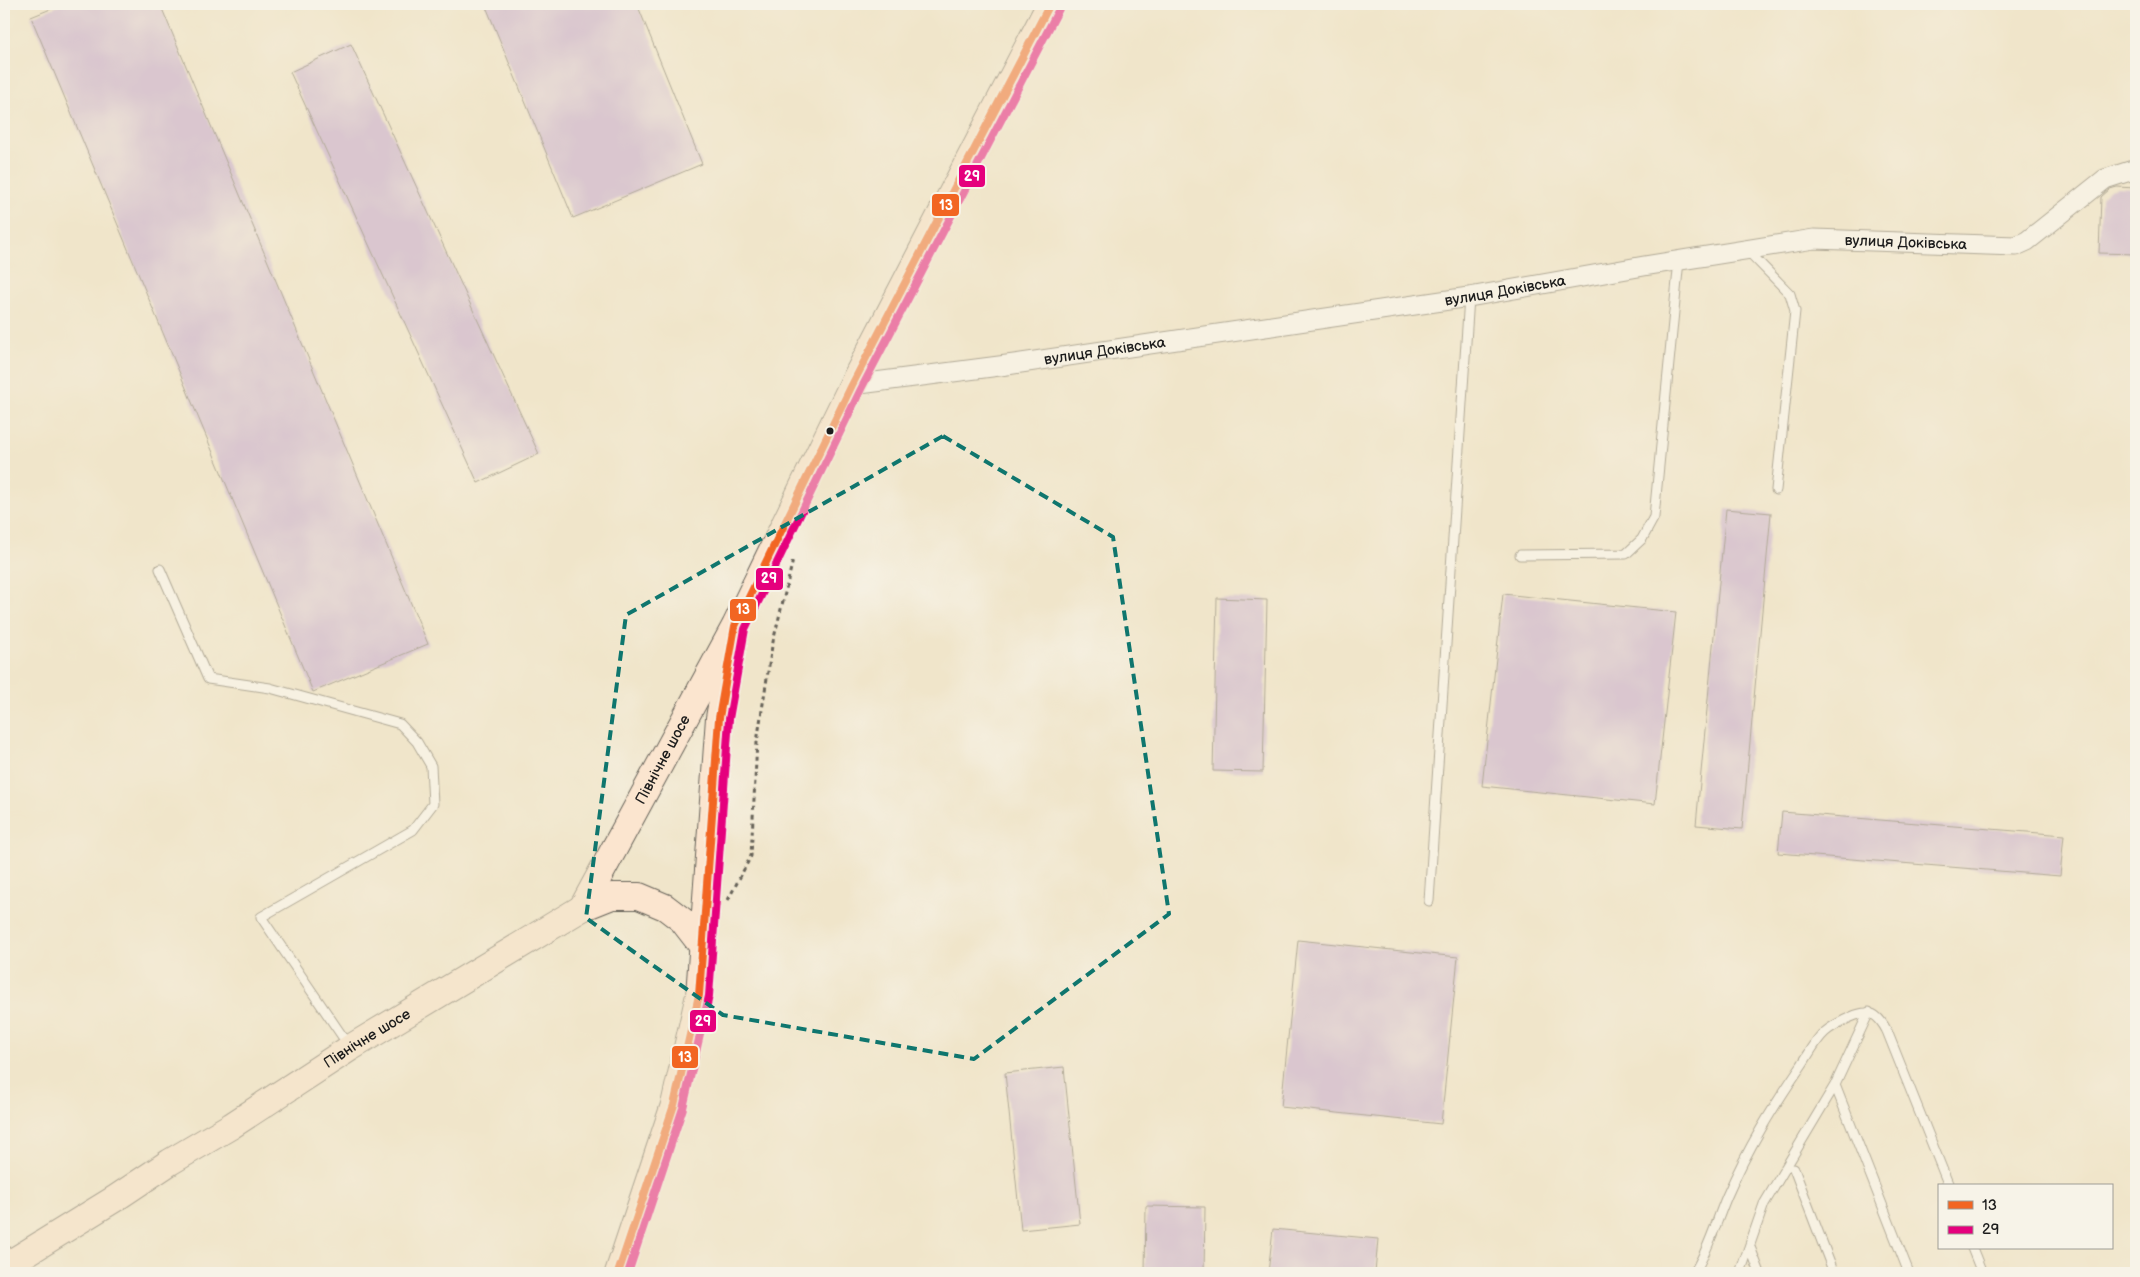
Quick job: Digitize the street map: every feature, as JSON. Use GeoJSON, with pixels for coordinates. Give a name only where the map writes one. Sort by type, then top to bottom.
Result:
{"type":"FeatureCollection","features":[{"type":"Feature","properties":{"kind":"main road","name":"Північне шосе"},"geometry":{"type":"LineString","coordinates":[[4,1266],[231,1126],[350,1048],[582,908],[735,626],[852,385],[1050,4]]}},
{"type":"Feature","properties":{"kind":"main road"},"geometry":{"type":"LineString","coordinates":[[618,1273],[674,1105],[700,995],[719,718],[735,626]]}},
{"type":"Feature","properties":{"kind":"main road"},"geometry":{"type":"LineString","coordinates":[[582,908],[612,896],[639,896],[665,907],[682,920],[703,947]]}},
{"type":"Feature","properties":{"kind":"street","name":"вулиця Доківська"},"geometry":{"type":"LineString","coordinates":[[852,385],[1007,365],[1469,297],[1679,260],[1814,239],[2016,246],[2034,237],[2105,179],[2136,169]]}},
{"type":"Feature","properties":{"kind":"lane"},"geometry":{"type":"LineString","coordinates":[[1747,250],[1790,294],[1795,312],[1776,490]]}},
{"type":"Feature","properties":{"kind":"lane"},"geometry":{"type":"LineString","coordinates":[[1520,555],[1626,554],[1642,539],[1654,517],[1679,260]]}},
{"type":"Feature","properties":{"kind":"lane"},"geometry":{"type":"LineString","coordinates":[[1429,901],[1469,297]]}},
{"type":"Feature","properties":{"kind":"lane"},"geometry":{"type":"LineString","coordinates":[[160,569],[208,679],[270,688],[400,724],[417,742],[431,766],[433,804],[413,830],[261,916],[350,1048]]}},
{"type":"Feature","properties":{"kind":"lane"},"geometry":{"type":"LineString","coordinates":[[1694,1273],[1702,1260],[1726,1198],[1750,1145],[1778,1100],[1824,1033],[1836,1024],[1862,1012],[1869,1012],[1881,1019],[1887,1031],[1947,1184]]}},
{"type":"Feature","properties":{"kind":"lane"},"geometry":{"type":"LineString","coordinates":[[1740,1273],[1764,1204],[1835,1085],[1869,1012]]}},
{"type":"Feature","properties":{"kind":"lane"},"geometry":{"type":"LineString","coordinates":[[1835,1085],[1909,1273]]}},
{"type":"Feature","properties":{"kind":"lane"},"geometry":{"type":"LineString","coordinates":[[1794,1169],[1834,1273]]}},
{"type":"Feature","properties":{"kind":"lane"},"geometry":{"type":"LineString","coordinates":[[1750,1247],[1760,1273]]}},
{"type":"Feature","properties":{"kind":"lane"},"geometry":{"type":"LineString","coordinates":[[1973,1250],[1982,1273]]}},
{"type":"Feature","properties":{"kind":"path"},"geometry":{"type":"LineString","coordinates":[[724,908],[750,856],[757,742],[772,646],[793,559]]}},
{"type":"Feature","properties":{"kind":"highlighted area"},"geometry":{"type":"Polygon","coordinates":[[[943,436],[1113,537],[1169,914],[974,1059],[723,1015],[586,918],[626,615],[943,436]]]}},
{"type":"Feature","properties":{"kind":"building"},"geometry":{"type":"Polygon","coordinates":[[[63,4],[160,4],[428,644],[313,692],[31,17],[63,4]]]}},
{"type":"Feature","properties":{"kind":"building"},"geometry":{"type":"Polygon","coordinates":[[[485,4],[637,4],[702,164],[573,218],[485,4]]]}},
{"type":"Feature","properties":{"kind":"building"},"geometry":{"type":"Polygon","coordinates":[[[351,44],[539,454],[478,483],[290,72],[351,44]]]}},
{"type":"Feature","properties":{"kind":"building"},"geometry":{"type":"Polygon","coordinates":[[[2117,187],[2136,188],[2136,254],[2099,253],[2101,197],[2110,189],[2117,187]]]}},
{"type":"Feature","properties":{"kind":"building"},"geometry":{"type":"Polygon","coordinates":[[[1726,509],[1771,513],[1742,829],[1696,825],[1726,509]]]}},
{"type":"Feature","properties":{"kind":"building"},"geometry":{"type":"Polygon","coordinates":[[[1503,594],[1676,612],[1655,804],[1482,786],[1503,594]]]}},
{"type":"Feature","properties":{"kind":"building"},"geometry":{"type":"Polygon","coordinates":[[[1217,598],[1267,600],[1263,772],[1213,771],[1217,598]]]}},
{"type":"Feature","properties":{"kind":"building"},"geometry":{"type":"Polygon","coordinates":[[[1782,812],[2064,835],[2060,876],[1778,853],[1782,812]]]}},
{"type":"Feature","properties":{"kind":"building"},"geometry":{"type":"Polygon","coordinates":[[[1298,940],[1458,957],[1441,1124],[1281,1107],[1298,940]]]}},
{"type":"Feature","properties":{"kind":"building"},"geometry":{"type":"Polygon","coordinates":[[[1064,1067],[1080,1224],[1021,1230],[1005,1073],[1064,1067]]]}},
{"type":"Feature","properties":{"kind":"building"},"geometry":{"type":"Polygon","coordinates":[[[1146,1206],[1205,1207],[1204,1273],[1145,1273],[1146,1206]]]}},
{"type":"Feature","properties":{"kind":"building"},"geometry":{"type":"Polygon","coordinates":[[[1273,1229],[1378,1239],[1375,1273],[1268,1273],[1273,1229]]]}},
{"type":"Feature","properties":{"kind":"transit line","name":"13"},"geometry":{"type":"LineString","coordinates":[[618,1273],[674,1105],[699,995],[719,718],[735,626],[852,385],[1050,4]]}},
{"type":"Feature","properties":{"kind":"transit line","name":"29"},"geometry":{"type":"LineString","coordinates":[[628,1273],[683,1108],[709,996],[729,719],[745,629],[861,389],[1059,9]]}}]}
